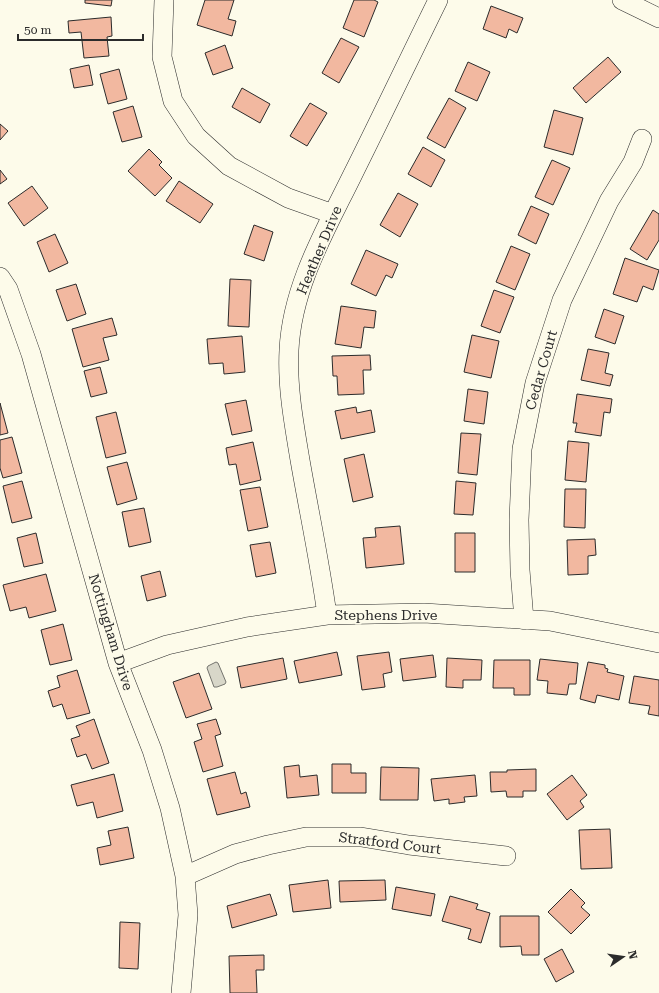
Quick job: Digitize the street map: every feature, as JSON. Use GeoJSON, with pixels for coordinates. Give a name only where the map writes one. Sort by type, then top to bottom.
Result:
{"type":"FeatureCollection","features":[{"type":"Feature","properties":{"kind":"street"},"geometry":{"type":"LineString","coordinates":[[164,0],[162,57],[173,101],[196,136],[229,166],[288,198],[333,214]]}},
{"type":"Feature","properties":{"kind":"street","name":"Heather Drive"},"geometry":{"type":"LineString","coordinates":[[327,615],[292,413],[288,361],[292,323],[299,294],[308,267],[438,0]]}},
{"type":"Feature","properties":{"kind":"street"},"geometry":{"type":"LineString","coordinates":[[622,0],[659,18]]}},
{"type":"Feature","properties":{"kind":"street","name":"Cedar Court"},"geometry":{"type":"LineString","coordinates":[[524,620],[519,520],[522,449],[535,383],[562,300],[609,201],[633,162],[642,139]]}},
{"type":"Feature","properties":{"kind":"street","name":"Nottingham Drive"},"geometry":{"type":"LineString","coordinates":[[0,277],[8,289],[31,354],[118,664],[152,750],[170,808],[185,876],[188,915],[181,993]]}},
{"type":"Feature","properties":{"kind":"street","name":"Stephens Drive"},"geometry":{"type":"LineString","coordinates":[[118,664],[168,645],[248,627],[327,615],[424,613],[550,621],[659,643]]}},
{"type":"Feature","properties":{"kind":"street","name":"Stratford Court"},"geometry":{"type":"LineString","coordinates":[[185,876],[235,854],[306,837],[361,837],[409,845],[506,856]]}},
{"type":"Feature","properties":{"kind":"shaded area"},"geometry":{"type":"Polygon","coordinates":[[[216,662],[218,663],[226,682],[225,684],[214,687],[207,668],[216,662]]]}},
{"type":"Feature","properties":{"kind":"building"},"geometry":{"type":"Polygon","coordinates":[[[85,0],[112,0],[111,6],[85,3],[85,0]]]}},
{"type":"Feature","properties":{"kind":"building"},"geometry":{"type":"Polygon","coordinates":[[[205,0],[234,0],[228,19],[236,21],[232,36],[197,25],[205,0]]]}},
{"type":"Feature","properties":{"kind":"building"},"geometry":{"type":"Polygon","coordinates":[[[354,0],[374,0],[378,2],[364,37],[343,28],[354,0]]]}},
{"type":"Feature","properties":{"kind":"building"},"geometry":{"type":"Polygon","coordinates":[[[491,6],[523,18],[517,33],[509,29],[506,38],[483,29],[491,6]]]}},
{"type":"Feature","properties":{"kind":"building"},"geometry":{"type":"Polygon","coordinates":[[[111,17],[112,36],[107,37],[109,56],[84,58],[81,32],[69,33],[68,21],[111,17]]]}},
{"type":"Feature","properties":{"kind":"building"},"geometry":{"type":"Polygon","coordinates":[[[341,38],[359,47],[339,83],[322,73],[341,38]]]}},
{"type":"Feature","properties":{"kind":"building"},"geometry":{"type":"Polygon","coordinates":[[[225,45],[233,68],[213,75],[205,53],[225,45]]]}},
{"type":"Feature","properties":{"kind":"building"},"geometry":{"type":"Polygon","coordinates":[[[608,57],[621,72],[586,103],[573,88],[608,57]]]}},
{"type":"Feature","properties":{"kind":"building"},"geometry":{"type":"Polygon","coordinates":[[[468,62],[490,72],[477,101],[455,91],[468,62]]]}},
{"type":"Feature","properties":{"kind":"building"},"geometry":{"type":"Polygon","coordinates":[[[89,65],[93,85],[74,88],[70,69],[89,65]]]}},
{"type":"Feature","properties":{"kind":"building"},"geometry":{"type":"Polygon","coordinates":[[[119,69],[127,99],[108,104],[100,74],[119,69]]]}},
{"type":"Feature","properties":{"kind":"building"},"geometry":{"type":"Polygon","coordinates":[[[242,88],[270,104],[260,123],[232,107],[242,88]]]}},
{"type":"Feature","properties":{"kind":"building"},"geometry":{"type":"Polygon","coordinates":[[[449,98],[466,108],[445,148],[427,138],[449,98]]]}},
{"type":"Feature","properties":{"kind":"building"},"geometry":{"type":"Polygon","coordinates":[[[310,103],[327,113],[307,146],[290,136],[310,103]]]}},
{"type":"Feature","properties":{"kind":"building"},"geometry":{"type":"Polygon","coordinates":[[[133,106],[142,137],[122,142],[113,112],[133,106]]]}},
{"type":"Feature","properties":{"kind":"building"},"geometry":{"type":"Polygon","coordinates":[[[554,110],[583,118],[573,155],[544,147],[554,110]]]}},
{"type":"Feature","properties":{"kind":"building"},"geometry":{"type":"Polygon","coordinates":[[[0,124],[8,131],[0,140],[0,124]]]}},
{"type":"Feature","properties":{"kind":"building"},"geometry":{"type":"Polygon","coordinates":[[[423,147],[445,160],[431,187],[408,174],[423,147]]]}},
{"type":"Feature","properties":{"kind":"building"},"geometry":{"type":"Polygon","coordinates":[[[149,149],[162,162],[159,165],[172,178],[155,196],[128,171],[149,149]]]}},
{"type":"Feature","properties":{"kind":"building"},"geometry":{"type":"Polygon","coordinates":[[[552,160],[570,168],[553,205],[535,197],[552,160]]]}},
{"type":"Feature","properties":{"kind":"building"},"geometry":{"type":"Polygon","coordinates":[[[0,170],[7,179],[0,184],[0,170]]]}},
{"type":"Feature","properties":{"kind":"building"},"geometry":{"type":"Polygon","coordinates":[[[179,181],[213,204],[200,223],[166,201],[179,181]]]}},
{"type":"Feature","properties":{"kind":"building"},"geometry":{"type":"Polygon","coordinates":[[[32,186],[48,208],[24,226],[8,203],[32,186]]]}},
{"type":"Feature","properties":{"kind":"building"},"geometry":{"type":"Polygon","coordinates":[[[398,193],[418,204],[400,237],[380,225],[398,193]]]}},
{"type":"Feature","properties":{"kind":"building"},"geometry":{"type":"Polygon","coordinates":[[[531,206],[549,214],[536,244],[518,235],[531,206]]]}},
{"type":"Feature","properties":{"kind":"building"},"geometry":{"type":"Polygon","coordinates":[[[653,210],[659,214],[659,240],[647,260],[630,249],[653,210]]]}},
{"type":"Feature","properties":{"kind":"building"},"geometry":{"type":"Polygon","coordinates":[[[254,225],[273,232],[264,261],[244,254],[254,225]]]}},
{"type":"Feature","properties":{"kind":"building"},"geometry":{"type":"Polygon","coordinates":[[[55,234],[68,263],[49,272],[37,242],[55,234]]]}},
{"type":"Feature","properties":{"kind":"building"},"geometry":{"type":"Polygon","coordinates":[[[511,246],[530,254],[515,290],[496,282],[511,246]]]}},
{"type":"Feature","properties":{"kind":"building"},"geometry":{"type":"Polygon","coordinates":[[[366,250],[398,264],[392,278],[386,275],[376,296],[351,284],[366,250]]]}},
{"type":"Feature","properties":{"kind":"building"},"geometry":{"type":"Polygon","coordinates":[[[625,258],[659,270],[653,290],[643,286],[637,302],[613,294],[625,258]]]}},
{"type":"Feature","properties":{"kind":"building"},"geometry":{"type":"Polygon","coordinates":[[[230,279],[251,280],[249,327],[228,326],[230,279]]]}},
{"type":"Feature","properties":{"kind":"building"},"geometry":{"type":"Polygon","coordinates":[[[76,284],[86,314],[67,321],[56,290],[76,284]]]}},
{"type":"Feature","properties":{"kind":"building"},"geometry":{"type":"Polygon","coordinates":[[[494,290],[514,297],[500,333],[481,326],[494,290]]]}},
{"type":"Feature","properties":{"kind":"building"},"geometry":{"type":"Polygon","coordinates":[[[341,306],[376,311],[374,328],[364,327],[361,348],[335,344],[341,306]]]}},
{"type":"Feature","properties":{"kind":"building"},"geometry":{"type":"Polygon","coordinates":[[[604,309],[624,316],[615,344],[595,337],[604,309]]]}},
{"type":"Feature","properties":{"kind":"building"},"geometry":{"type":"Polygon","coordinates":[[[112,318],[117,335],[103,338],[109,360],[83,367],[72,329],[112,318]]]}},
{"type":"Feature","properties":{"kind":"building"},"geometry":{"type":"Polygon","coordinates":[[[472,335],[499,341],[491,378],[464,372],[472,335]]]}},
{"type":"Feature","properties":{"kind":"building"},"geometry":{"type":"Polygon","coordinates":[[[242,336],[245,372],[224,374],[223,363],[209,364],[207,339],[242,336]]]}},
{"type":"Feature","properties":{"kind":"building"},"geometry":{"type":"Polygon","coordinates":[[[588,349],[609,353],[605,373],[613,375],[610,386],[581,380],[588,349]]]}},
{"type":"Feature","properties":{"kind":"building"},"geometry":{"type":"Polygon","coordinates":[[[370,355],[371,370],[363,370],[364,394],[338,395],[337,376],[333,376],[332,356],[370,355]]]}},
{"type":"Feature","properties":{"kind":"building"},"geometry":{"type":"Polygon","coordinates":[[[100,367],[107,393],[91,397],[84,371],[100,367]]]}},
{"type":"Feature","properties":{"kind":"building"},"geometry":{"type":"Polygon","coordinates":[[[468,389],[488,392],[484,424],[464,421],[468,389]]]}},
{"type":"Feature","properties":{"kind":"building"},"geometry":{"type":"Polygon","coordinates":[[[577,394],[612,399],[610,413],[604,412],[601,436],[575,432],[577,423],[573,423],[577,394]]]}},
{"type":"Feature","properties":{"kind":"building"},"geometry":{"type":"Polygon","coordinates":[[[246,400],[252,431],[232,435],[225,404],[246,400]]]}},
{"type":"Feature","properties":{"kind":"building"},"geometry":{"type":"Polygon","coordinates":[[[0,403],[8,433],[0,435],[0,403]]]}},
{"type":"Feature","properties":{"kind":"building"},"geometry":{"type":"Polygon","coordinates":[[[356,407],[357,413],[371,410],[375,432],[341,439],[335,411],[356,407]]]}},
{"type":"Feature","properties":{"kind":"building"},"geometry":{"type":"Polygon","coordinates":[[[116,412],[126,453],[106,458],[96,417],[116,412]]]}},
{"type":"Feature","properties":{"kind":"building"},"geometry":{"type":"Polygon","coordinates":[[[461,433],[481,434],[477,475],[458,473],[461,433]]]}},
{"type":"Feature","properties":{"kind":"building"},"geometry":{"type":"Polygon","coordinates":[[[12,437],[22,473],[3,478],[0,468],[0,440],[12,437]]]}},
{"type":"Feature","properties":{"kind":"building"},"geometry":{"type":"Polygon","coordinates":[[[568,441],[589,443],[586,482],[565,480],[568,441]]]}},
{"type":"Feature","properties":{"kind":"building"},"geometry":{"type":"Polygon","coordinates":[[[253,442],[261,480],[240,485],[236,464],[229,465],[226,448],[253,442]]]}},
{"type":"Feature","properties":{"kind":"building"},"geometry":{"type":"Polygon","coordinates":[[[364,454],[373,497],[353,502],[344,459],[364,454]]]}},
{"type":"Feature","properties":{"kind":"building"},"geometry":{"type":"Polygon","coordinates":[[[127,462],[137,499],[117,505],[107,467],[127,462]]]}},
{"type":"Feature","properties":{"kind":"building"},"geometry":{"type":"Polygon","coordinates":[[[22,481],[32,518],[12,523],[3,486],[22,481]]]}},
{"type":"Feature","properties":{"kind":"building"},"geometry":{"type":"Polygon","coordinates":[[[456,481],[476,483],[473,515],[454,514],[456,481]]]}},
{"type":"Feature","properties":{"kind":"building"},"geometry":{"type":"Polygon","coordinates":[[[260,487],[268,527],[248,531],[240,490],[260,487]]]}},
{"type":"Feature","properties":{"kind":"building"},"geometry":{"type":"Polygon","coordinates":[[[565,489],[586,489],[585,528],[564,527],[565,489]]]}},
{"type":"Feature","properties":{"kind":"building"},"geometry":{"type":"Polygon","coordinates":[[[144,508],[151,542],[129,547],[122,512],[144,508]]]}},
{"type":"Feature","properties":{"kind":"building"},"geometry":{"type":"Polygon","coordinates":[[[400,526],[404,564],[366,568],[363,538],[376,537],[375,528],[400,526]]]}},
{"type":"Feature","properties":{"kind":"building"},"geometry":{"type":"Polygon","coordinates":[[[36,533],[43,563],[24,567],[17,538],[36,533]]]}},
{"type":"Feature","properties":{"kind":"building"},"geometry":{"type":"Polygon","coordinates":[[[455,533],[475,533],[475,572],[455,572],[455,533]]]}},
{"type":"Feature","properties":{"kind":"building"},"geometry":{"type":"Polygon","coordinates":[[[595,539],[596,555],[588,556],[588,574],[568,575],[567,540],[595,539]]]}},
{"type":"Feature","properties":{"kind":"building"},"geometry":{"type":"Polygon","coordinates":[[[270,542],[276,573],[256,577],[250,545],[270,542]]]}},
{"type":"Feature","properties":{"kind":"building"},"geometry":{"type":"Polygon","coordinates":[[[160,571],[166,596],[147,601],[141,576],[160,571]]]}},
{"type":"Feature","properties":{"kind":"building"},"geometry":{"type":"Polygon","coordinates":[[[46,574],[56,611],[29,618],[26,607],[10,611],[3,585],[46,574]]]}},
{"type":"Feature","properties":{"kind":"building"},"geometry":{"type":"Polygon","coordinates":[[[63,624],[72,660],[50,665],[41,630],[63,624]]]}},
{"type":"Feature","properties":{"kind":"building"},"geometry":{"type":"Polygon","coordinates":[[[337,652],[342,675],[299,683],[294,661],[337,652]]]}},
{"type":"Feature","properties":{"kind":"building"},"geometry":{"type":"Polygon","coordinates":[[[389,652],[392,672],[383,674],[385,687],[362,690],[357,656],[389,652]]]}},
{"type":"Feature","properties":{"kind":"building"},"geometry":{"type":"Polygon","coordinates":[[[433,655],[436,677],[403,681],[400,659],[433,655]]]}},
{"type":"Feature","properties":{"kind":"building"},"geometry":{"type":"Polygon","coordinates":[[[283,658],[287,679],[241,688],[237,667],[283,658]]]}},
{"type":"Feature","properties":{"kind":"building"},"geometry":{"type":"Polygon","coordinates":[[[447,658],[482,660],[481,680],[463,680],[463,688],[446,687],[447,658]]]}},
{"type":"Feature","properties":{"kind":"building"},"geometry":{"type":"Polygon","coordinates":[[[540,659],[578,663],[576,684],[569,684],[567,695],[547,693],[548,681],[537,680],[540,659]]]}},
{"type":"Feature","properties":{"kind":"building"},"geometry":{"type":"Polygon","coordinates":[[[494,660],[530,660],[530,695],[514,695],[514,688],[493,688],[494,660]]]}},
{"type":"Feature","properties":{"kind":"building"},"geometry":{"type":"Polygon","coordinates":[[[588,662],[605,665],[605,668],[608,669],[607,672],[624,676],[619,700],[597,695],[595,703],[580,699],[588,662]]]}},
{"type":"Feature","properties":{"kind":"building"},"geometry":{"type":"Polygon","coordinates":[[[77,670],[90,713],[67,719],[62,704],[53,707],[48,691],[60,687],[57,676],[77,670]]]}},
{"type":"Feature","properties":{"kind":"building"},"geometry":{"type":"Polygon","coordinates":[[[199,673],[212,709],[186,718],[173,682],[199,673]]]}},
{"type":"Feature","properties":{"kind":"building"},"geometry":{"type":"Polygon","coordinates":[[[634,676],[659,680],[659,716],[648,714],[650,706],[629,703],[634,676]]]}},
{"type":"Feature","properties":{"kind":"building"},"geometry":{"type":"Polygon","coordinates":[[[94,719],[109,763],[92,769],[86,754],[77,757],[71,739],[80,736],[76,726],[94,719]]]}},
{"type":"Feature","properties":{"kind":"building"},"geometry":{"type":"Polygon","coordinates":[[[216,719],[221,734],[215,736],[223,766],[203,772],[194,742],[202,739],[197,724],[216,719]]]}},
{"type":"Feature","properties":{"kind":"building"},"geometry":{"type":"Polygon","coordinates":[[[332,764],[351,764],[351,773],[366,773],[366,793],[332,793],[332,764]]]}},
{"type":"Feature","properties":{"kind":"building"},"geometry":{"type":"Polygon","coordinates":[[[299,765],[300,777],[317,775],[319,795],[287,798],[284,767],[299,765]]]}},
{"type":"Feature","properties":{"kind":"building"},"geometry":{"type":"Polygon","coordinates":[[[381,767],[419,768],[418,800],[380,800],[381,767]]]}},
{"type":"Feature","properties":{"kind":"building"},"geometry":{"type":"Polygon","coordinates":[[[536,769],[536,791],[523,791],[523,797],[507,797],[506,791],[491,792],[490,772],[536,769]]]}},
{"type":"Feature","properties":{"kind":"building"},"geometry":{"type":"Polygon","coordinates":[[[235,772],[241,794],[246,792],[250,807],[217,815],[207,779],[235,772]]]}},
{"type":"Feature","properties":{"kind":"building"},"geometry":{"type":"Polygon","coordinates":[[[114,774],[123,811],[97,818],[93,802],[77,806],[71,785],[114,774]]]}},
{"type":"Feature","properties":{"kind":"building"},"geometry":{"type":"Polygon","coordinates":[[[475,775],[477,796],[464,797],[465,802],[449,804],[449,799],[434,801],[431,779],[475,775]]]}},
{"type":"Feature","properties":{"kind":"building"},"geometry":{"type":"Polygon","coordinates":[[[572,775],[587,795],[580,801],[584,807],[567,820],[547,794],[572,775]]]}},
{"type":"Feature","properties":{"kind":"building"},"geometry":{"type":"Polygon","coordinates":[[[128,827],[134,858],[100,865],[97,848],[111,845],[108,831],[128,827]]]}},
{"type":"Feature","properties":{"kind":"building"},"geometry":{"type":"Polygon","coordinates":[[[610,829],[612,868],[581,869],[579,830],[610,829]]]}},
{"type":"Feature","properties":{"kind":"building"},"geometry":{"type":"Polygon","coordinates":[[[328,880],[331,908],[293,912],[289,885],[328,880]]]}},
{"type":"Feature","properties":{"kind":"building"},"geometry":{"type":"Polygon","coordinates":[[[385,880],[386,900],[340,902],[339,881],[385,880]]]}},
{"type":"Feature","properties":{"kind":"building"},"geometry":{"type":"Polygon","coordinates":[[[396,887],[435,894],[431,916],[392,909],[396,887]]]}},
{"type":"Feature","properties":{"kind":"building"},"geometry":{"type":"Polygon","coordinates":[[[571,889],[585,903],[581,907],[590,915],[571,934],[548,912],[571,889]]]}},
{"type":"Feature","properties":{"kind":"building"},"geometry":{"type":"Polygon","coordinates":[[[270,894],[277,915],[232,928],[227,906],[270,894]]]}},
{"type":"Feature","properties":{"kind":"building"},"geometry":{"type":"Polygon","coordinates":[[[450,896],[478,904],[476,909],[490,913],[481,943],[468,939],[471,929],[442,921],[450,896]]]}},
{"type":"Feature","properties":{"kind":"building"},"geometry":{"type":"Polygon","coordinates":[[[500,916],[539,916],[539,955],[522,955],[521,946],[500,947],[500,916]]]}},
{"type":"Feature","properties":{"kind":"building"},"geometry":{"type":"Polygon","coordinates":[[[120,922],[140,923],[138,969],[119,968],[120,922]]]}},
{"type":"Feature","properties":{"kind":"building"},"geometry":{"type":"Polygon","coordinates":[[[562,949],[574,972],[556,982],[544,959],[562,949]]]}},
{"type":"Feature","properties":{"kind":"building"},"geometry":{"type":"Polygon","coordinates":[[[264,955],[264,970],[256,970],[257,993],[230,993],[229,956],[264,955]]]}}]}
